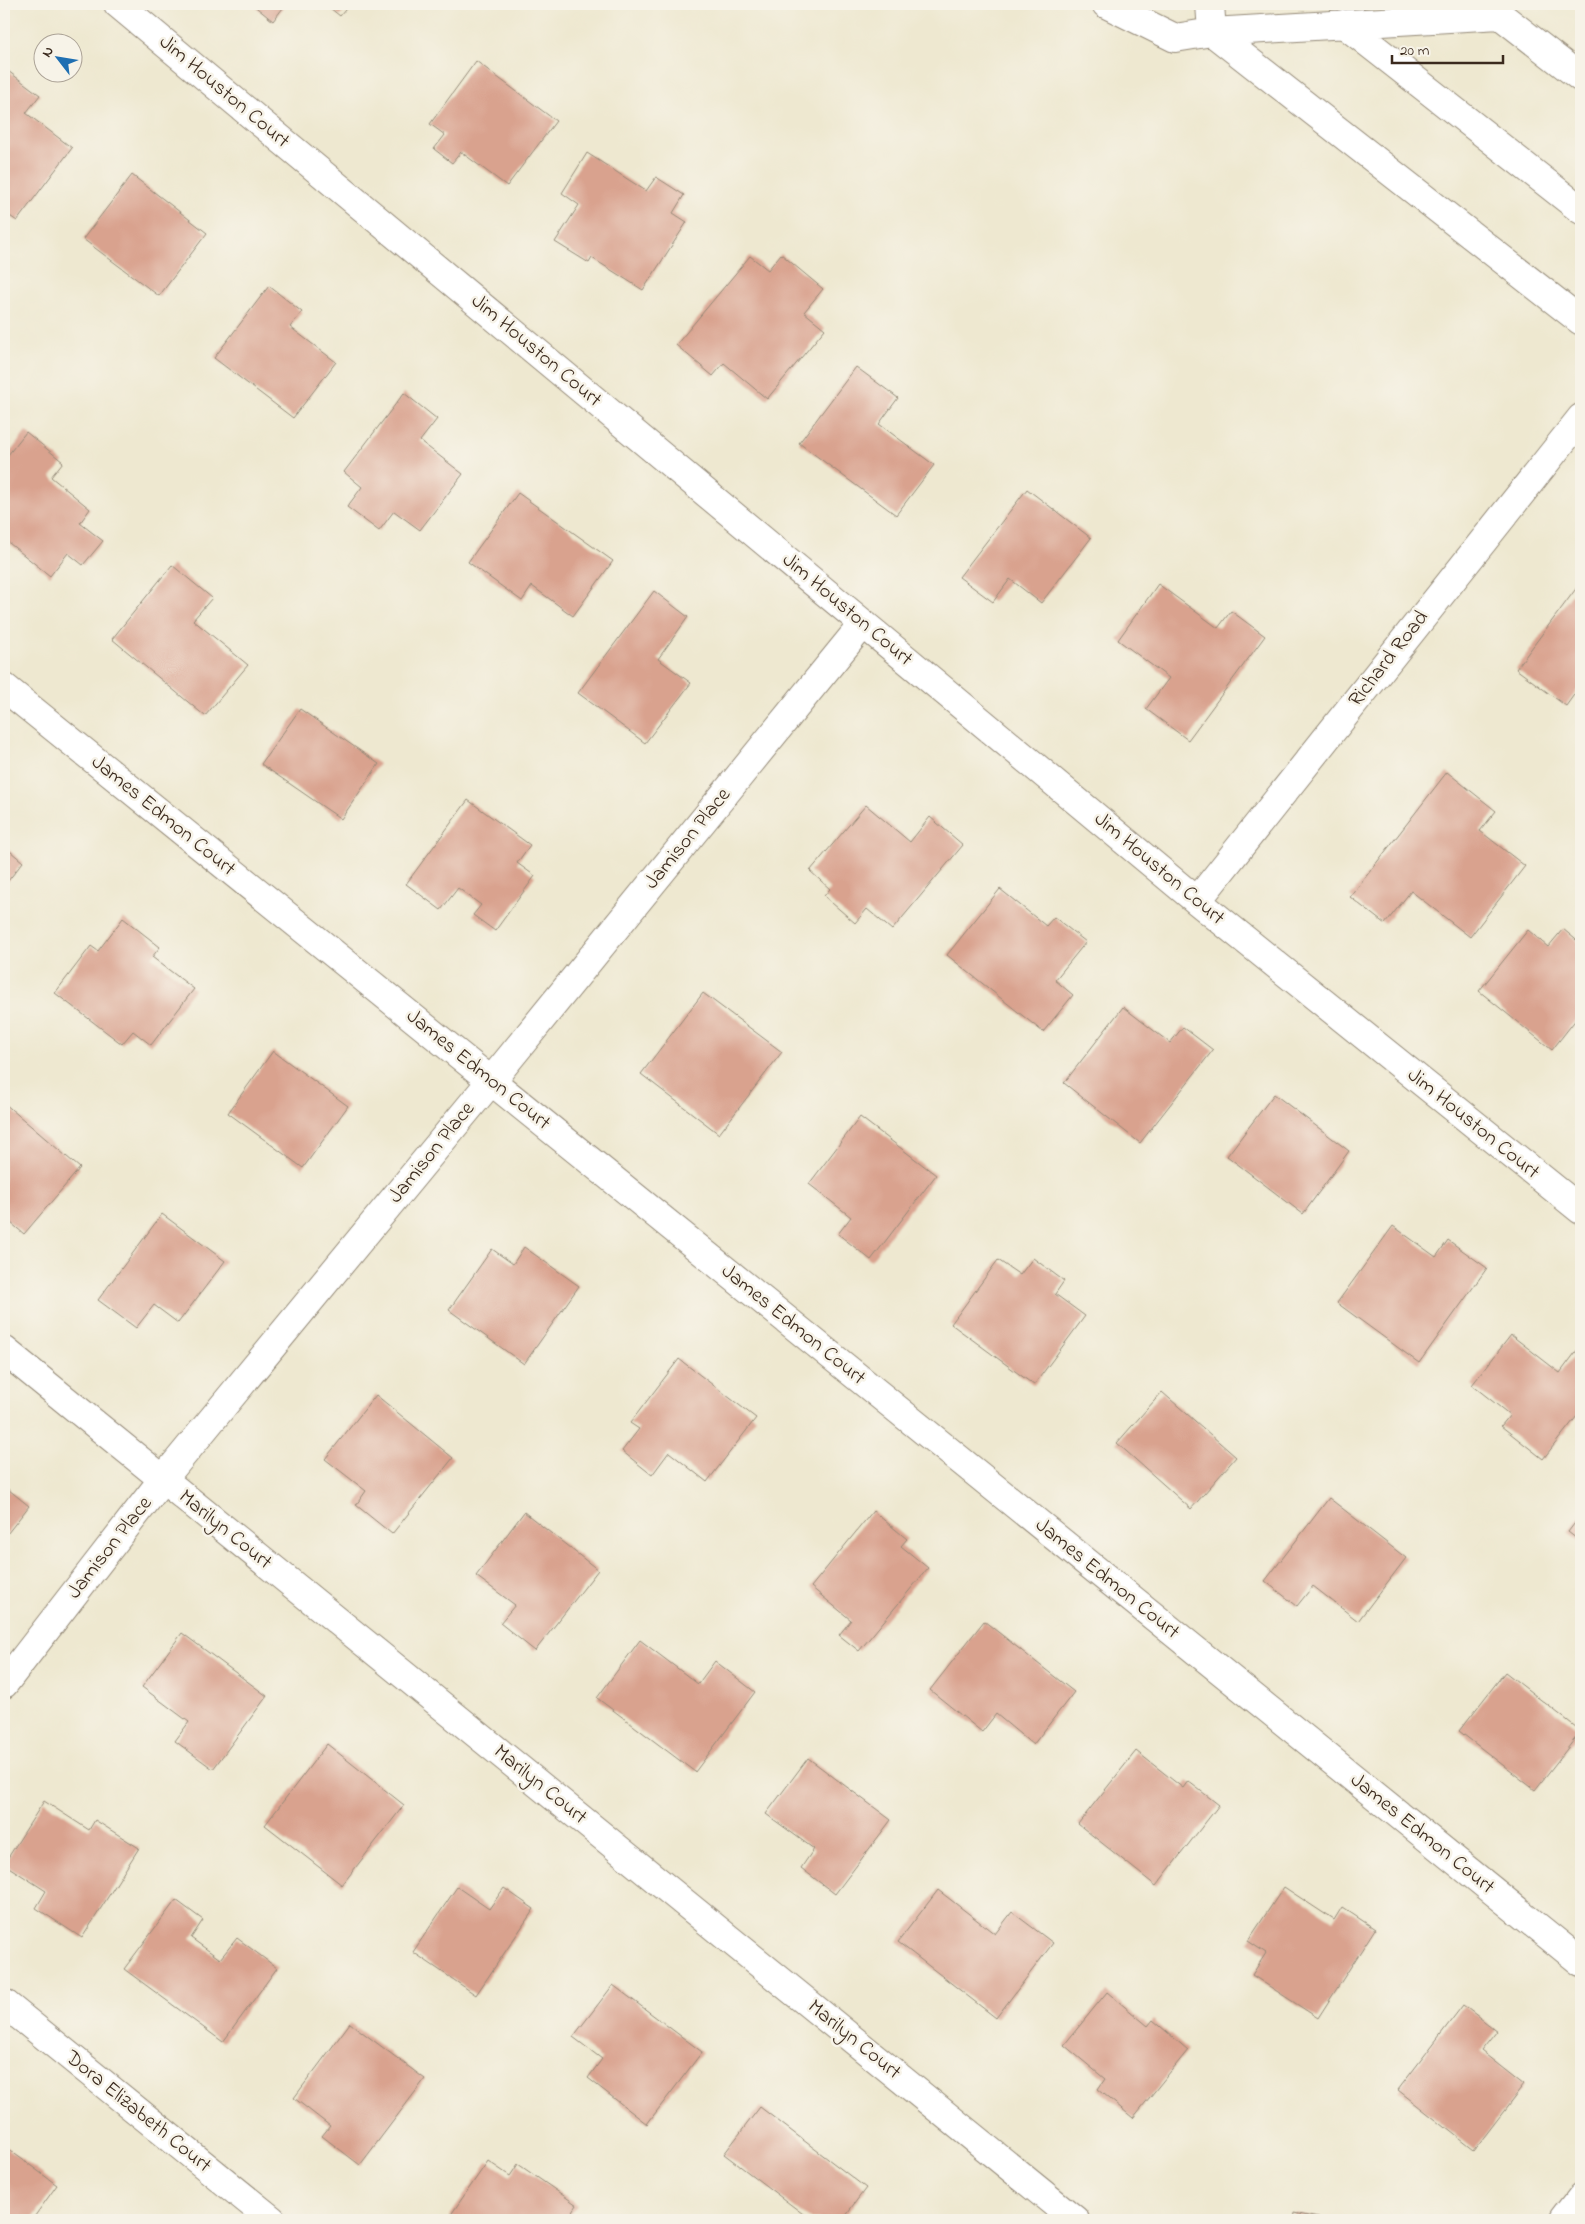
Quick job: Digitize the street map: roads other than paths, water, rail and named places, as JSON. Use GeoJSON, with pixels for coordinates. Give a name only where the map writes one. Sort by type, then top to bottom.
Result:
{"type":"FeatureCollection","features":[{"type":"Feature","properties":{"kind":"street","name":"Jim Houston Court"},"geometry":{"type":"LineString","coordinates":[[118,4],[1197,901],[1581,1210]]}},
{"type":"Feature","properties":{"kind":"street"},"geometry":{"type":"LineString","coordinates":[[1106,4],[1175,38],[1212,32],[1344,24],[1504,9],[1581,78]]}},
{"type":"Feature","properties":{"kind":"street"},"geometry":{"type":"LineString","coordinates":[[1210,4],[1212,32],[1581,321]]}},
{"type":"Feature","properties":{"kind":"street"},"geometry":{"type":"LineString","coordinates":[[1344,24],[1581,210]]}},
{"type":"Feature","properties":{"kind":"street","name":"Richard Road"},"geometry":{"type":"LineString","coordinates":[[1197,901],[1581,418]]}},
{"type":"Feature","properties":{"kind":"street","name":"Jamison Place"},"geometry":{"type":"LineString","coordinates":[[4,1684],[163,1479],[491,1081],[863,624]]}},
{"type":"Feature","properties":{"kind":"street","name":"James Edmon Court"},"geometry":{"type":"LineString","coordinates":[[4,687],[1581,1962]]}},
{"type":"Feature","properties":{"kind":"street","name":"Marilyn Court"},"geometry":{"type":"LineString","coordinates":[[4,1350],[1075,2220]]}},
{"type":"Feature","properties":{"kind":"street","name":"Dora Elizabeth Court"},"geometry":{"type":"LineString","coordinates":[[4,2003],[272,2220]]}},
{"type":"Feature","properties":{"kind":"street"},"geometry":{"type":"LineString","coordinates":[[1564,2220],[1581,2198]]}}]}
